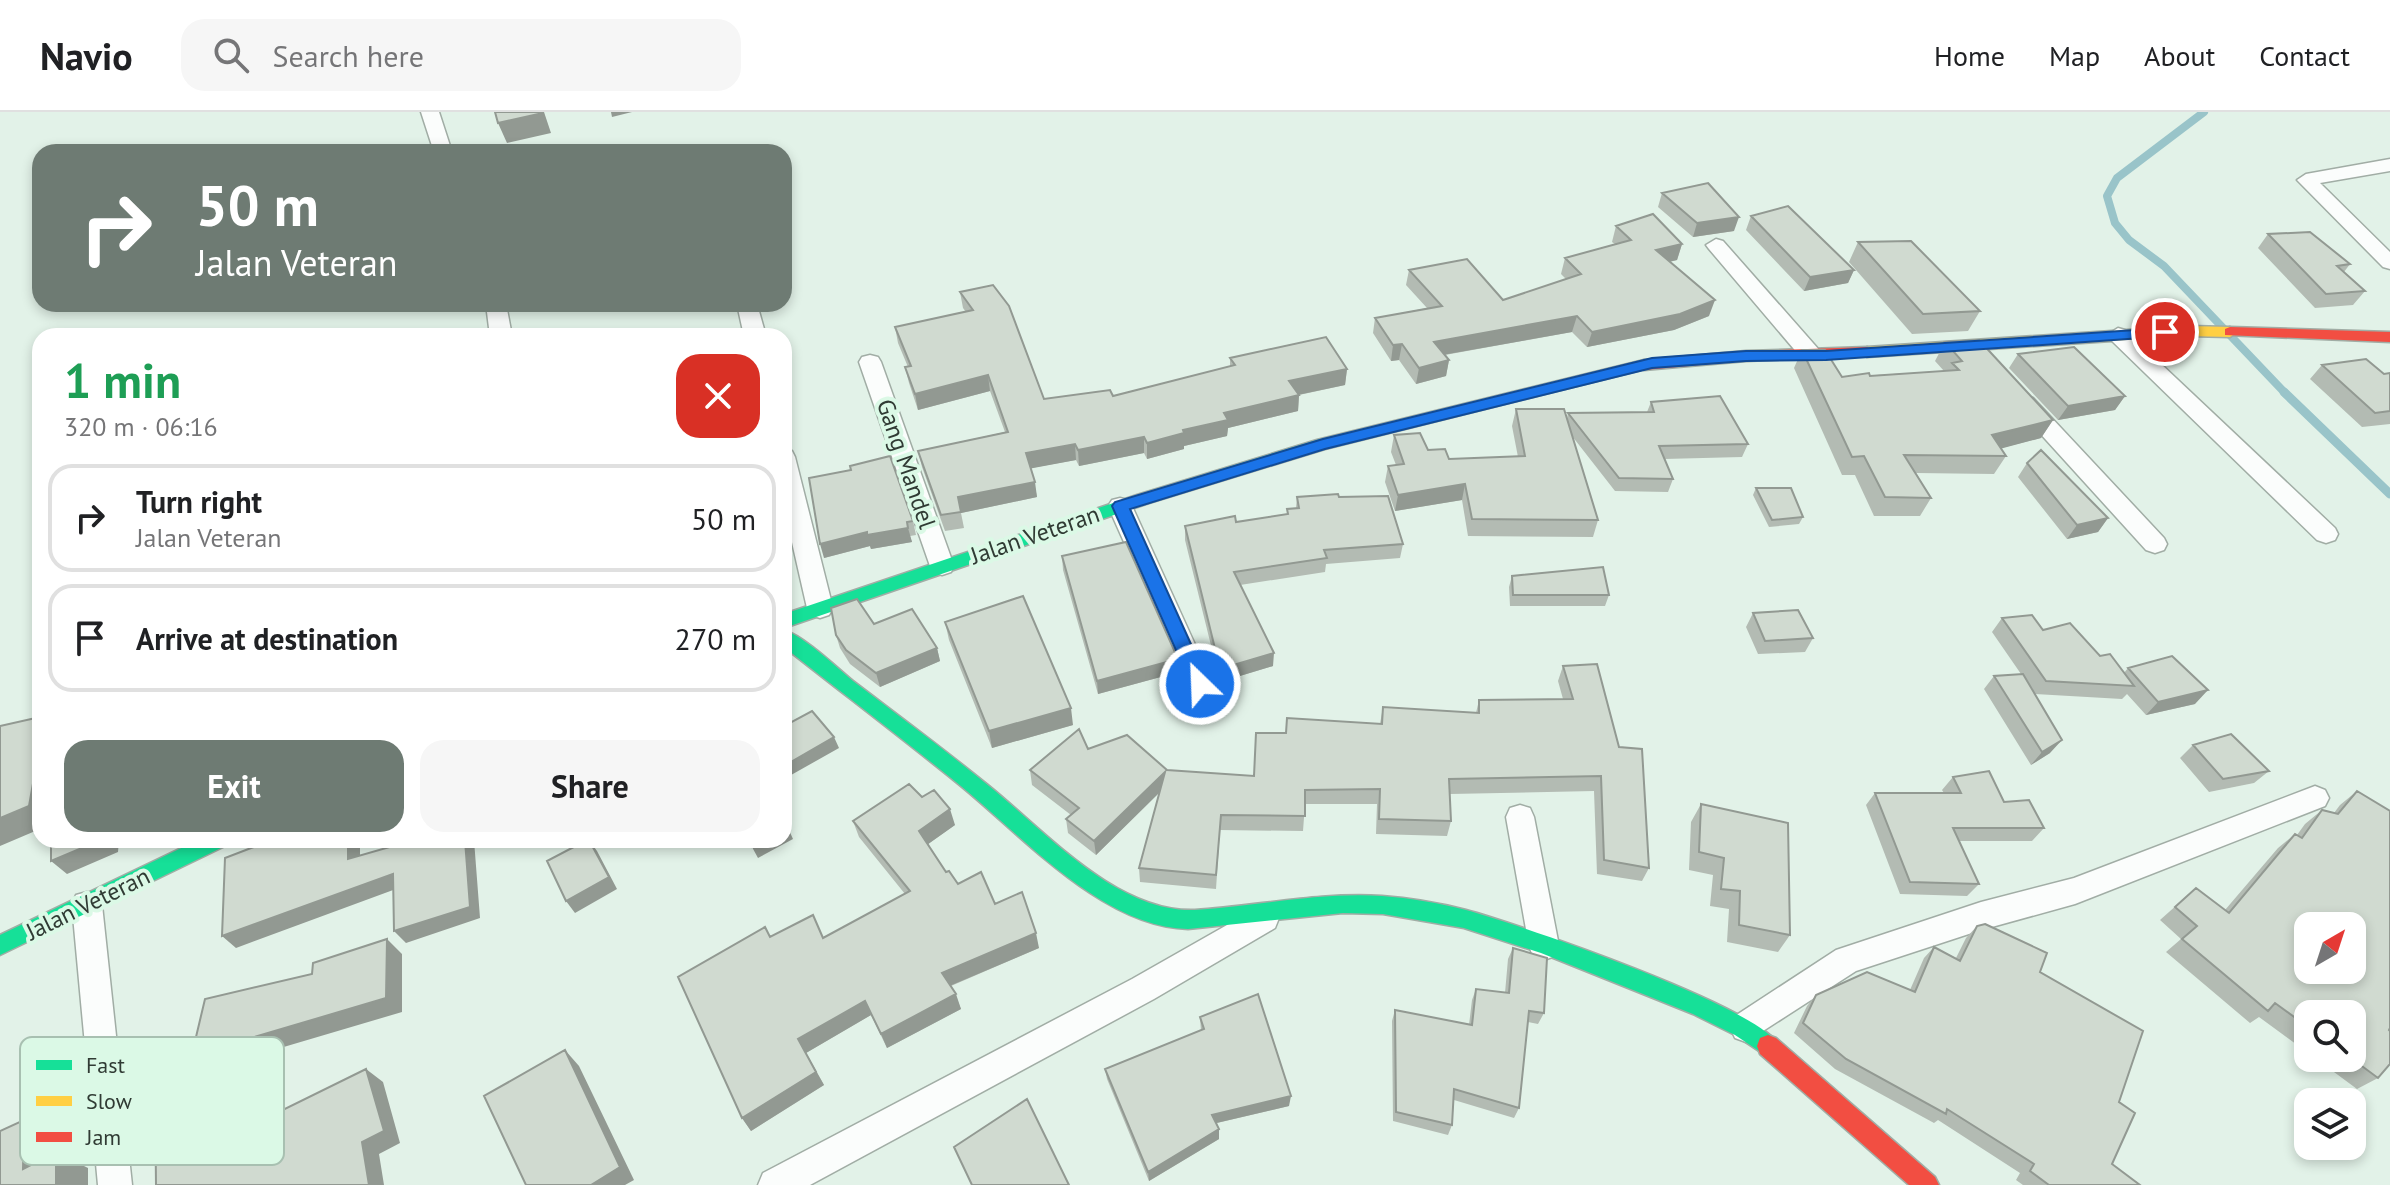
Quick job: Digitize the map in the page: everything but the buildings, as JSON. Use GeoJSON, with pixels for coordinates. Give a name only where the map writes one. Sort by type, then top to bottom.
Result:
{"type":"FeatureCollection","features":[{"type":"Feature","properties":{"kind":"street"},"geometry":{"type":"LineString","coordinates":[[430,112],[440,144]]}},
{"type":"Feature","properties":{"kind":"street"},"geometry":{"type":"LineString","coordinates":[[2390,165],[2306,180],[2390,263]]}},
{"type":"Feature","properties":{"kind":"street"},"geometry":{"type":"LineString","coordinates":[[1716,245],[1812,356]]}},
{"type":"Feature","properties":{"kind":"street","name":"Jalan Veteran"},"geometry":{"type":"LineString","coordinates":[[792,618],[1120,506],[1323,444],[1473,409],[1598,375],[1690,359],[1812,356],[2188,331],[2390,337]]}},
{"type":"Feature","properties":{"kind":"street"},"geometry":{"type":"LineString","coordinates":[[2118,335],[2326,534]]}},
{"type":"Feature","properties":{"kind":"street"},"geometry":{"type":"LineString","coordinates":[[1971,344],[1991,366]]}},
{"type":"Feature","properties":{"kind":"street","name":"Gang Mandel"},"geometry":{"type":"LineString","coordinates":[[870,362],[942,566]]}},
{"type":"Feature","properties":{"kind":"street"},"geometry":{"type":"LineString","coordinates":[[2012,389],[2155,544]]}},
{"type":"Feature","properties":{"kind":"street"},"geometry":{"type":"LineString","coordinates":[[792,491],[820,608]]}},
{"type":"Feature","properties":{"kind":"street"},"geometry":{"type":"LineString","coordinates":[[1120,506],[1200,684]]}},
{"type":"Feature","properties":{"kind":"street"},"geometry":{"type":"LineString","coordinates":[[792,643],[1005,809],[1084,878],[1113,897],[1170,919],[1340,904],[1382,904],[1423,910],[1588,961],[1746,1027],[1927,1185]]}},
{"type":"Feature","properties":{"kind":"street"},"geometry":{"type":"LineString","coordinates":[[1746,1027],[1847,960],[1981,916],[2075,891],[2315,798]]}},
{"type":"Feature","properties":{"kind":"street"},"geometry":{"type":"LineString","coordinates":[[1520,817],[1544,946]]}},
{"type":"Feature","properties":{"kind":"street","name":"Jalan Veteran"},"geometry":{"type":"LineString","coordinates":[[0,945],[202,848]]}},
{"type":"Feature","properties":{"kind":"street"},"geometry":{"type":"LineString","coordinates":[[87,905],[100,1037]]}},
{"type":"Feature","properties":{"kind":"street"},"geometry":{"type":"LineString","coordinates":[[775,1185],[1143,989],[1274,912]]}},
{"type":"Feature","properties":{"kind":"street"},"geometry":{"type":"LineString","coordinates":[[113,1165],[115,1185]]}},
{"type":"Feature","properties":{"kind":"waterway"},"geometry":{"type":"LineString","coordinates":[[2204,112],[2117,178],[2107,196],[2115,223],[2129,240],[2164,266],[2285,393]]}},
{"type":"Feature","properties":{"kind":"waterway"},"geometry":{"type":"LineString","coordinates":[[2285,393],[2390,494]]}},
{"type":"Feature","properties":{"kind":"traffic: fast"},"geometry":{"type":"LineString","coordinates":[[792,618],[1143,499],[1323,444],[1644,365]]}},
{"type":"Feature","properties":{"kind":"traffic: fast"},"geometry":{"type":"LineString","coordinates":[[792,643],[980,790],[1090,882],[1140,909],[1168,918],[1188,920],[1343,904],[1424,910],[1503,930],[1581,958],[1729,1020],[1768,1046]]}},
{"type":"Feature","properties":{"kind":"traffic: fast"},"geometry":{"type":"LineString","coordinates":[[0,945],[201,848]]}},
{"type":"Feature","properties":{"kind":"traffic: slow"},"geometry":{"type":"LineString","coordinates":[[1867,352],[2188,331],[2230,332]]}},
{"type":"Feature","properties":{"kind":"traffic: jam"},"geometry":{"type":"LineString","coordinates":[[2230,332],[2390,337]]}},
{"type":"Feature","properties":{"kind":"traffic: jam"},"geometry":{"type":"LineString","coordinates":[[1644,365],[1746,356],[1867,352]]}},
{"type":"Feature","properties":{"kind":"traffic: jam"},"geometry":{"type":"LineString","coordinates":[[1768,1046],[1927,1185]]}},
{"type":"Feature","properties":{"kind":"route"},"geometry":{"type":"LineString","coordinates":[[1200,684],[1120,506],[1323,444],[1652,363],[1746,356],[1826,355],[2165,332]]}}]}
